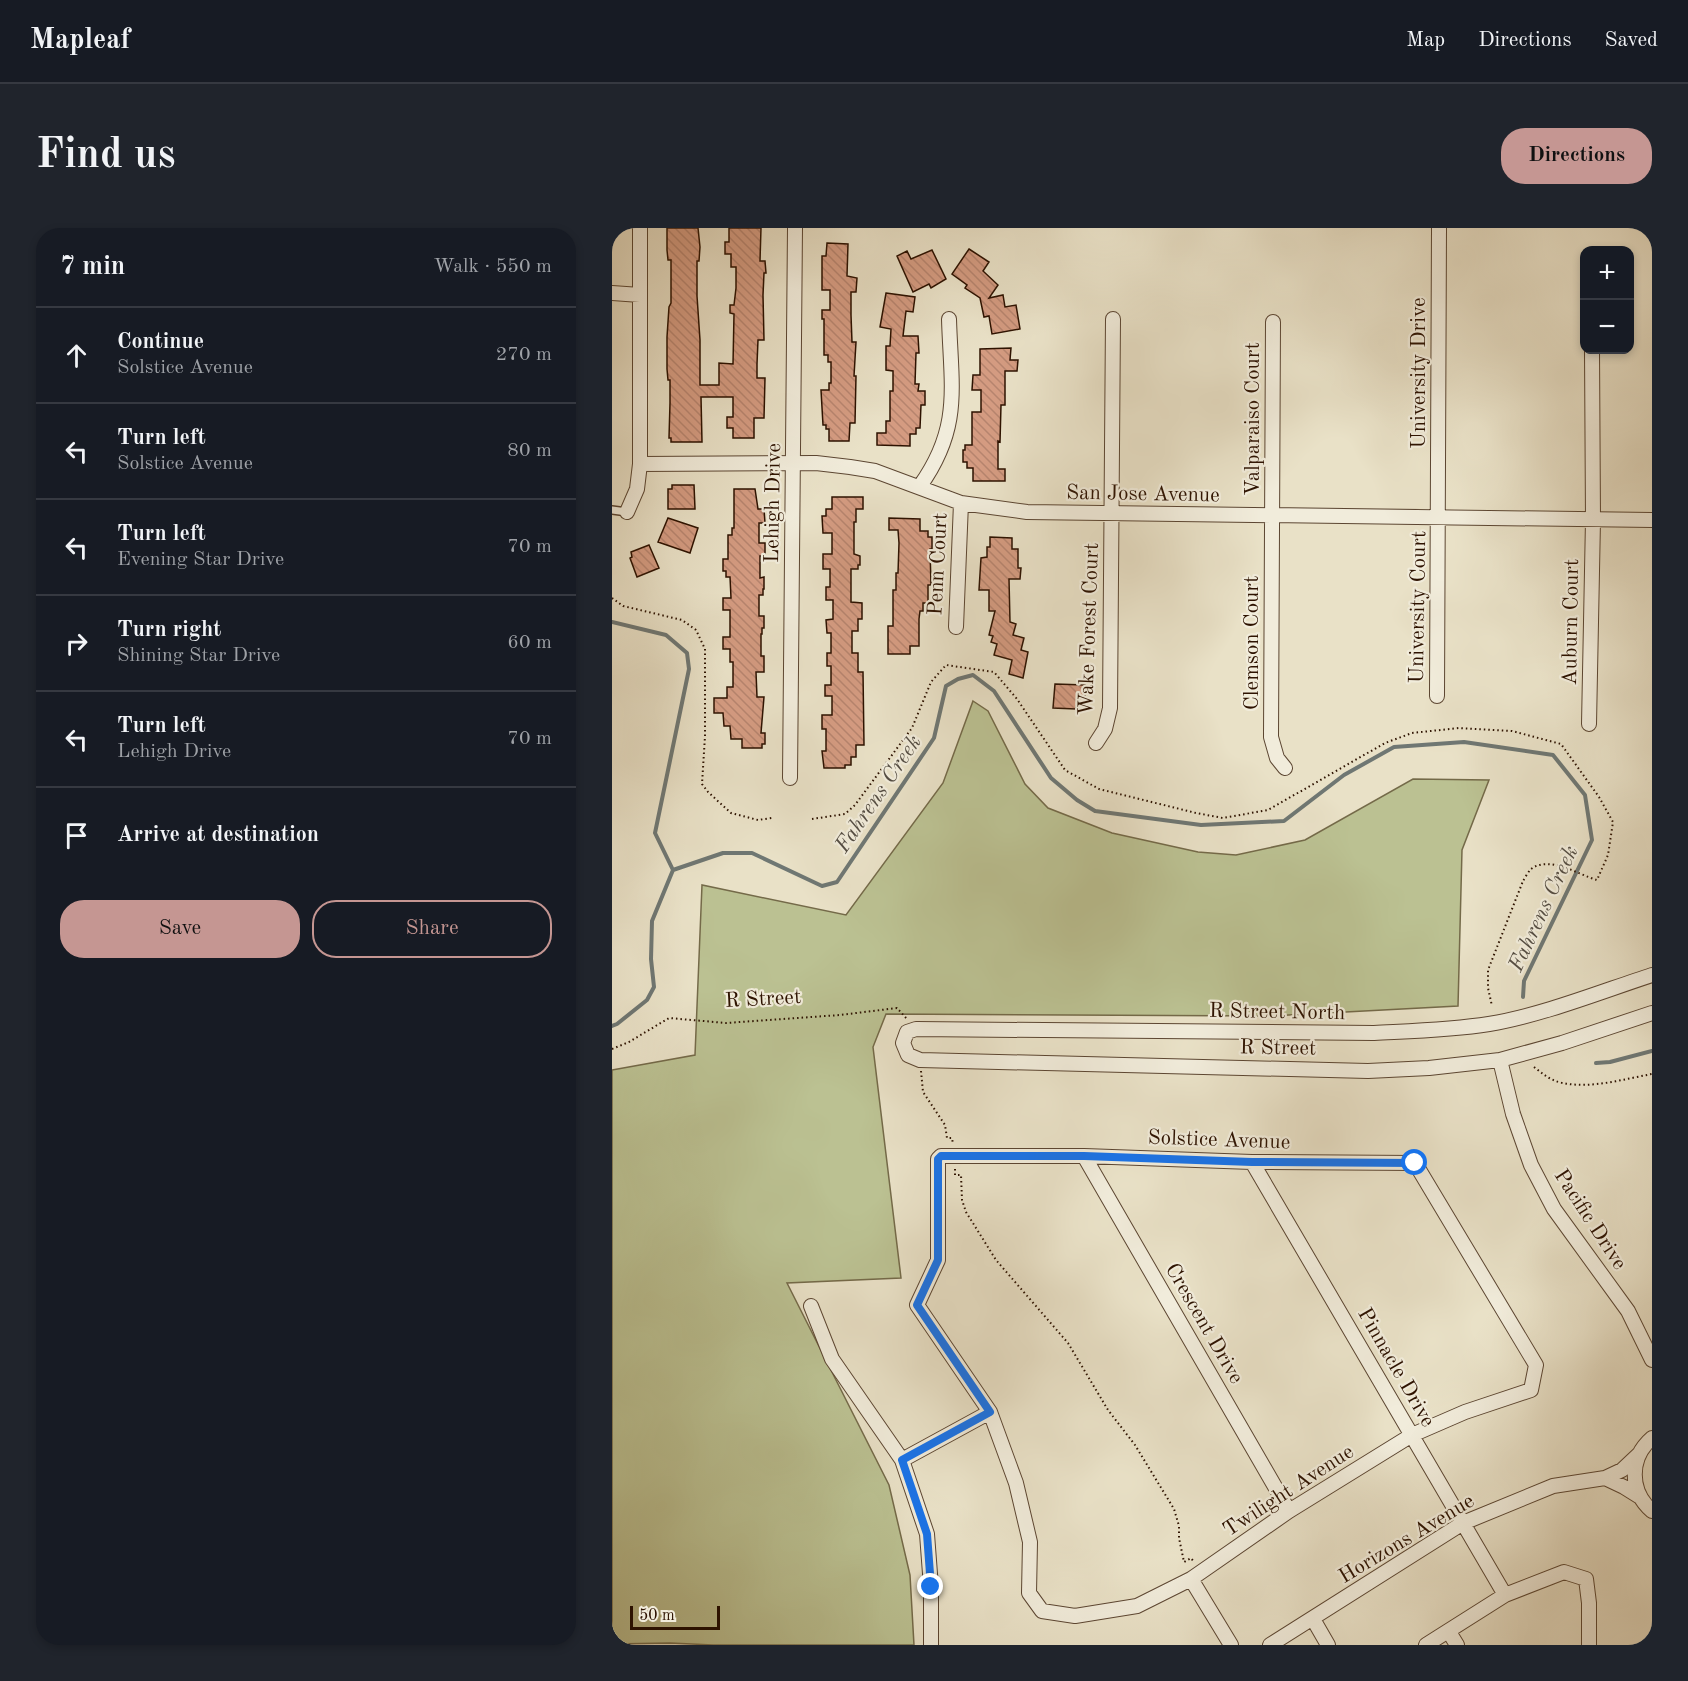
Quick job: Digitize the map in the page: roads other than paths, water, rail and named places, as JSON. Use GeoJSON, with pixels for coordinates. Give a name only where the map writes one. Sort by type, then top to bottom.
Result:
{"type":"FeatureCollection","features":[{"type":"Feature","properties":{"kind":"street"},"geometry":{"type":"LineString","coordinates":[[627,512],[637,489],[640,464],[640,228]]}},
{"type":"Feature","properties":{"kind":"street","name":"Lehigh Drive"},"geometry":{"type":"LineString","coordinates":[[790,778],[795,228]]}},
{"type":"Feature","properties":{"kind":"street","name":"University Drive"},"geometry":{"type":"LineString","coordinates":[[1438,518],[1439,228]]}},
{"type":"Feature","properties":{"kind":"street"},"geometry":{"type":"LineString","coordinates":[[612,293],[640,295]]}},
{"type":"Feature","properties":{"kind":"street"},"geometry":{"type":"LineString","coordinates":[[920,486],[934,466],[943,447],[950,418],[952,390],[949,319]]}},
{"type":"Feature","properties":{"kind":"street","name":"Wake Forest Court"},"geometry":{"type":"LineString","coordinates":[[1096,743],[1105,729],[1110,708],[1113,320]]}},
{"type":"Feature","properties":{"kind":"street","name":"Valparaiso Court"},"geometry":{"type":"LineString","coordinates":[[1272,515],[1273,322]]}},
{"type":"Feature","properties":{"kind":"street","name":"Auburn Court"},"geometry":{"type":"LineString","coordinates":[[1589,724],[1593,520],[1592,354]]}},
{"type":"Feature","properties":{"kind":"street","name":"San Jose Avenue"},"geometry":{"type":"LineString","coordinates":[[640,464],[816,463],[850,467],[875,471],[961,503],[1027,512],[1652,520]]}},
{"type":"Feature","properties":{"kind":"street","name":"Penn Court"},"geometry":{"type":"LineString","coordinates":[[956,627],[961,503]]}},
{"type":"Feature","properties":{"kind":"street","name":"Clemson Court"},"geometry":{"type":"LineString","coordinates":[[1272,515],[1271,737],[1277,758],[1285,768]]}},
{"type":"Feature","properties":{"kind":"street","name":"University Court"},"geometry":{"type":"LineString","coordinates":[[1437,696],[1438,518]]}},
{"type":"Feature","properties":{"kind":"street","name":"R Street North"},"geometry":{"type":"LineString","coordinates":[[920,1060],[908,1055],[903,1043],[907,1032],[916,1029],[1362,1033],[1421,1031],[1490,1024],[1652,975]]}},
{"type":"Feature","properties":{"kind":"street","name":"R Street"},"geometry":{"type":"LineString","coordinates":[[920,1060],[1368,1071],[1429,1068],[1500,1060],[1652,1014]]}},
{"type":"Feature","properties":{"kind":"street","name":"Pacific Drive"},"geometry":{"type":"LineString","coordinates":[[1500,1060],[1513,1114],[1531,1165],[1554,1209],[1628,1311],[1652,1360]]}},
{"type":"Feature","properties":{"kind":"street","name":"Solstice Avenue"},"geometry":{"type":"LineString","coordinates":[[990,1412],[917,1305],[938,1260],[938,1159],[941,1156],[1084,1156],[1252,1162],[1415,1163],[1536,1365]]}},
{"type":"Feature","properties":{"kind":"street","name":"Crescent Drive"},"geometry":{"type":"LineString","coordinates":[[1084,1156],[1289,1511]]}},
{"type":"Feature","properties":{"kind":"street","name":"Pinnacle Drive"},"geometry":{"type":"LineString","coordinates":[[1252,1162],[1505,1595]]}},
{"type":"Feature","properties":{"kind":"street"},"geometry":{"type":"LineString","coordinates":[[811,1306],[832,1359],[902,1460],[927,1534],[931,1587],[931,1645]]}},
{"type":"Feature","properties":{"kind":"street","name":"Twilight Avenue"},"geometry":{"type":"LineString","coordinates":[[990,1412],[1016,1483],[1030,1542],[1029,1593],[1042,1611],[1076,1616],[1137,1606],[1195,1576],[1289,1511],[1412,1435],[1465,1412],[1530,1390],[1536,1365]]}},
{"type":"Feature","properties":{"kind":"street"},"geometry":{"type":"LineString","coordinates":[[902,1460],[990,1412]]}},
{"type":"Feature","properties":{"kind":"street","name":"Horizons Avenue"},"geometry":{"type":"LineString","coordinates":[[1270,1645],[1463,1523],[1553,1486],[1605,1478],[1622,1470],[1652,1438]]}},
{"type":"Feature","properties":{"kind":"street"},"geometry":{"type":"LineString","coordinates":[[1639,1454],[1634,1476],[1640,1498]]}},
{"type":"Feature","properties":{"kind":"street"},"geometry":{"type":"LineString","coordinates":[[1605,1478],[1624,1486],[1652,1511]]}},
{"type":"Feature","properties":{"kind":"street"},"geometry":{"type":"LineString","coordinates":[[1426,1645],[1505,1595],[1564,1572],[1586,1579],[1589,1603],[1589,1645]]}},
{"type":"Feature","properties":{"kind":"street"},"geometry":{"type":"LineString","coordinates":[[1195,1576],[1231,1645]]}},
{"type":"Feature","properties":{"kind":"street"},"geometry":{"type":"LineString","coordinates":[[1313,1619],[1328,1645]]}},
{"type":"Feature","properties":{"kind":"street"},"geometry":{"type":"LineString","coordinates":[[1449,1632],[1457,1645]]}},
{"type":"Feature","properties":{"kind":"lane"},"geometry":{"type":"LineString","coordinates":[[612,510],[627,512]]}},
{"type":"Feature","properties":{"kind":"waterway"},"geometry":{"type":"LineString","coordinates":[[612,622],[666,635],[687,653],[689,669],[655,833],[673,870]]}},
{"type":"Feature","properties":{"kind":"waterway","name":"Fahrens Creek"},"geometry":{"type":"LineString","coordinates":[[612,1026],[647,1000],[654,987],[651,959],[652,921],[673,870],[723,853],[752,853],[822,886],[837,882],[934,738],[946,686],[958,679],[973,675],[994,691],[1051,778],[1077,800],[1095,811],[1201,825],[1284,821],[1344,775],[1394,747],[1464,742],[1553,755],[1585,795],[1592,840],[1524,981],[1523,997]]}},
{"type":"Feature","properties":{"kind":"waterway","name":"Fahrens Creek"},"geometry":{"type":"LineString","coordinates":[[1596,1063],[1610,1062],[1652,1051]]}}]}
